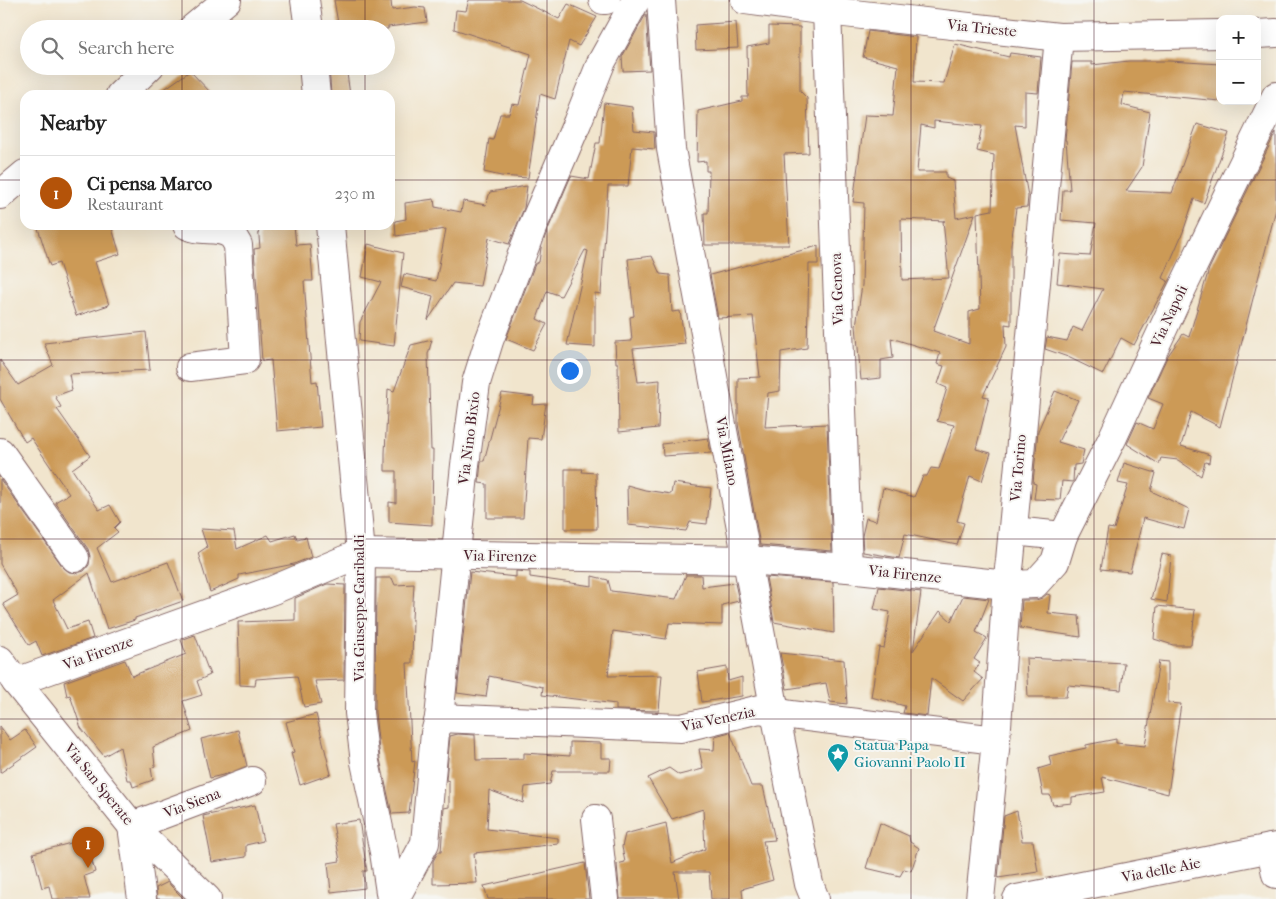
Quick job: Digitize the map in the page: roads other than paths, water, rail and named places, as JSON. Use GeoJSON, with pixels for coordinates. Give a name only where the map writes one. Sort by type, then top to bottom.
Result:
{"type":"FeatureCollection","features":[{"type":"Feature","properties":{"kind":"street"},"geometry":{"type":"LineString","coordinates":[[203,20],[228,0]]}},
{"type":"Feature","properties":{"kind":"street"},"geometry":{"type":"LineString","coordinates":[[306,0],[308,20]]}},
{"type":"Feature","properties":{"kind":"street","name":"Via Nino Bixio"},"geometry":{"type":"LineString","coordinates":[[396,899],[425,843],[435,733],[439,718],[465,465],[476,383],[489,341],[532,228],[601,63],[636,0]]}},
{"type":"Feature","properties":{"kind":"street","name":"Via Milano"},"geometry":{"type":"LineString","coordinates":[[661,0],[671,149],[808,884],[815,899]]}},
{"type":"Feature","properties":{"kind":"street","name":"Via Trieste"},"geometry":{"type":"LineString","coordinates":[[745,0],[1059,37],[1216,34]]}},
{"type":"Feature","properties":{"kind":"street","name":"Via Genova"},"geometry":{"type":"LineString","coordinates":[[827,11],[848,568]]}},
{"type":"Feature","properties":{"kind":"street"},"geometry":{"type":"LineString","coordinates":[[1261,34],[1276,33]]}},
{"type":"Feature","properties":{"kind":"street","name":"Via Torino"},"geometry":{"type":"LineString","coordinates":[[980,899],[996,740],[1007,585],[1059,37]]}},
{"type":"Feature","properties":{"kind":"street"},"geometry":{"type":"LineString","coordinates":[[125,90],[141,75]]}},
{"type":"Feature","properties":{"kind":"street"},"geometry":{"type":"LineString","coordinates":[[314,75],[315,90]]}},
{"type":"Feature","properties":{"kind":"street","name":"Via Napoli"},"geometry":{"type":"LineString","coordinates":[[1007,585],[1035,584],[1055,562],[1063,536],[1112,439],[1176,301],[1276,96]]}},
{"type":"Feature","properties":{"kind":"street"},"geometry":{"type":"LineString","coordinates":[[0,195],[20,178]]}},
{"type":"Feature","properties":{"kind":"street"},"geometry":{"type":"LineString","coordinates":[[190,367],[245,360],[238,245],[230,234],[217,230]]}},
{"type":"Feature","properties":{"kind":"street","name":"Via Giuseppe Garibaldi"},"geometry":{"type":"LineString","coordinates":[[330,230],[362,553],[359,712],[365,762],[384,852],[391,899]]}},
{"type":"Feature","properties":{"kind":"street"},"geometry":{"type":"LineString","coordinates":[[4,466],[75,558]]}},
{"type":"Feature","properties":{"kind":"street"},"geometry":{"type":"LineString","coordinates":[[1012,532],[1063,536]]}},
{"type":"Feature","properties":{"kind":"street","name":"Via Firenze"},"geometry":{"type":"LineString","coordinates":[[16,682],[273,590],[362,553],[747,560],[848,568],[1007,585]]}},
{"type":"Feature","properties":{"kind":"street","name":"Via San Sperate"},"geometry":{"type":"LineString","coordinates":[[0,660],[132,826],[207,899]]}},
{"type":"Feature","properties":{"kind":"street","name":"Via Venezia"},"geometry":{"type":"LineString","coordinates":[[439,718],[681,728],[760,709],[996,740]]}},
{"type":"Feature","properties":{"kind":"street","name":"Via Siena"},"geometry":{"type":"LineString","coordinates":[[132,826],[252,781]]}},
{"type":"Feature","properties":{"kind":"street"},"geometry":{"type":"LineString","coordinates":[[596,819],[605,899]]}},
{"type":"Feature","properties":{"kind":"street"},"geometry":{"type":"LineString","coordinates":[[132,826],[142,899]]}},
{"type":"Feature","properties":{"kind":"street","name":"Via delle Aie"},"geometry":{"type":"LineString","coordinates":[[1017,899],[1274,856]]}},
{"type":"Feature","properties":{"kind":"place","name":"Statua Papa Giovanni Paolo II"},"geometry":{"type":"Point","coordinates":[838,773]}},
{"type":"Feature","properties":{"kind":"place","name":"Ci pensa Marco"},"geometry":{"type":"Point","coordinates":[88,868]}}]}
